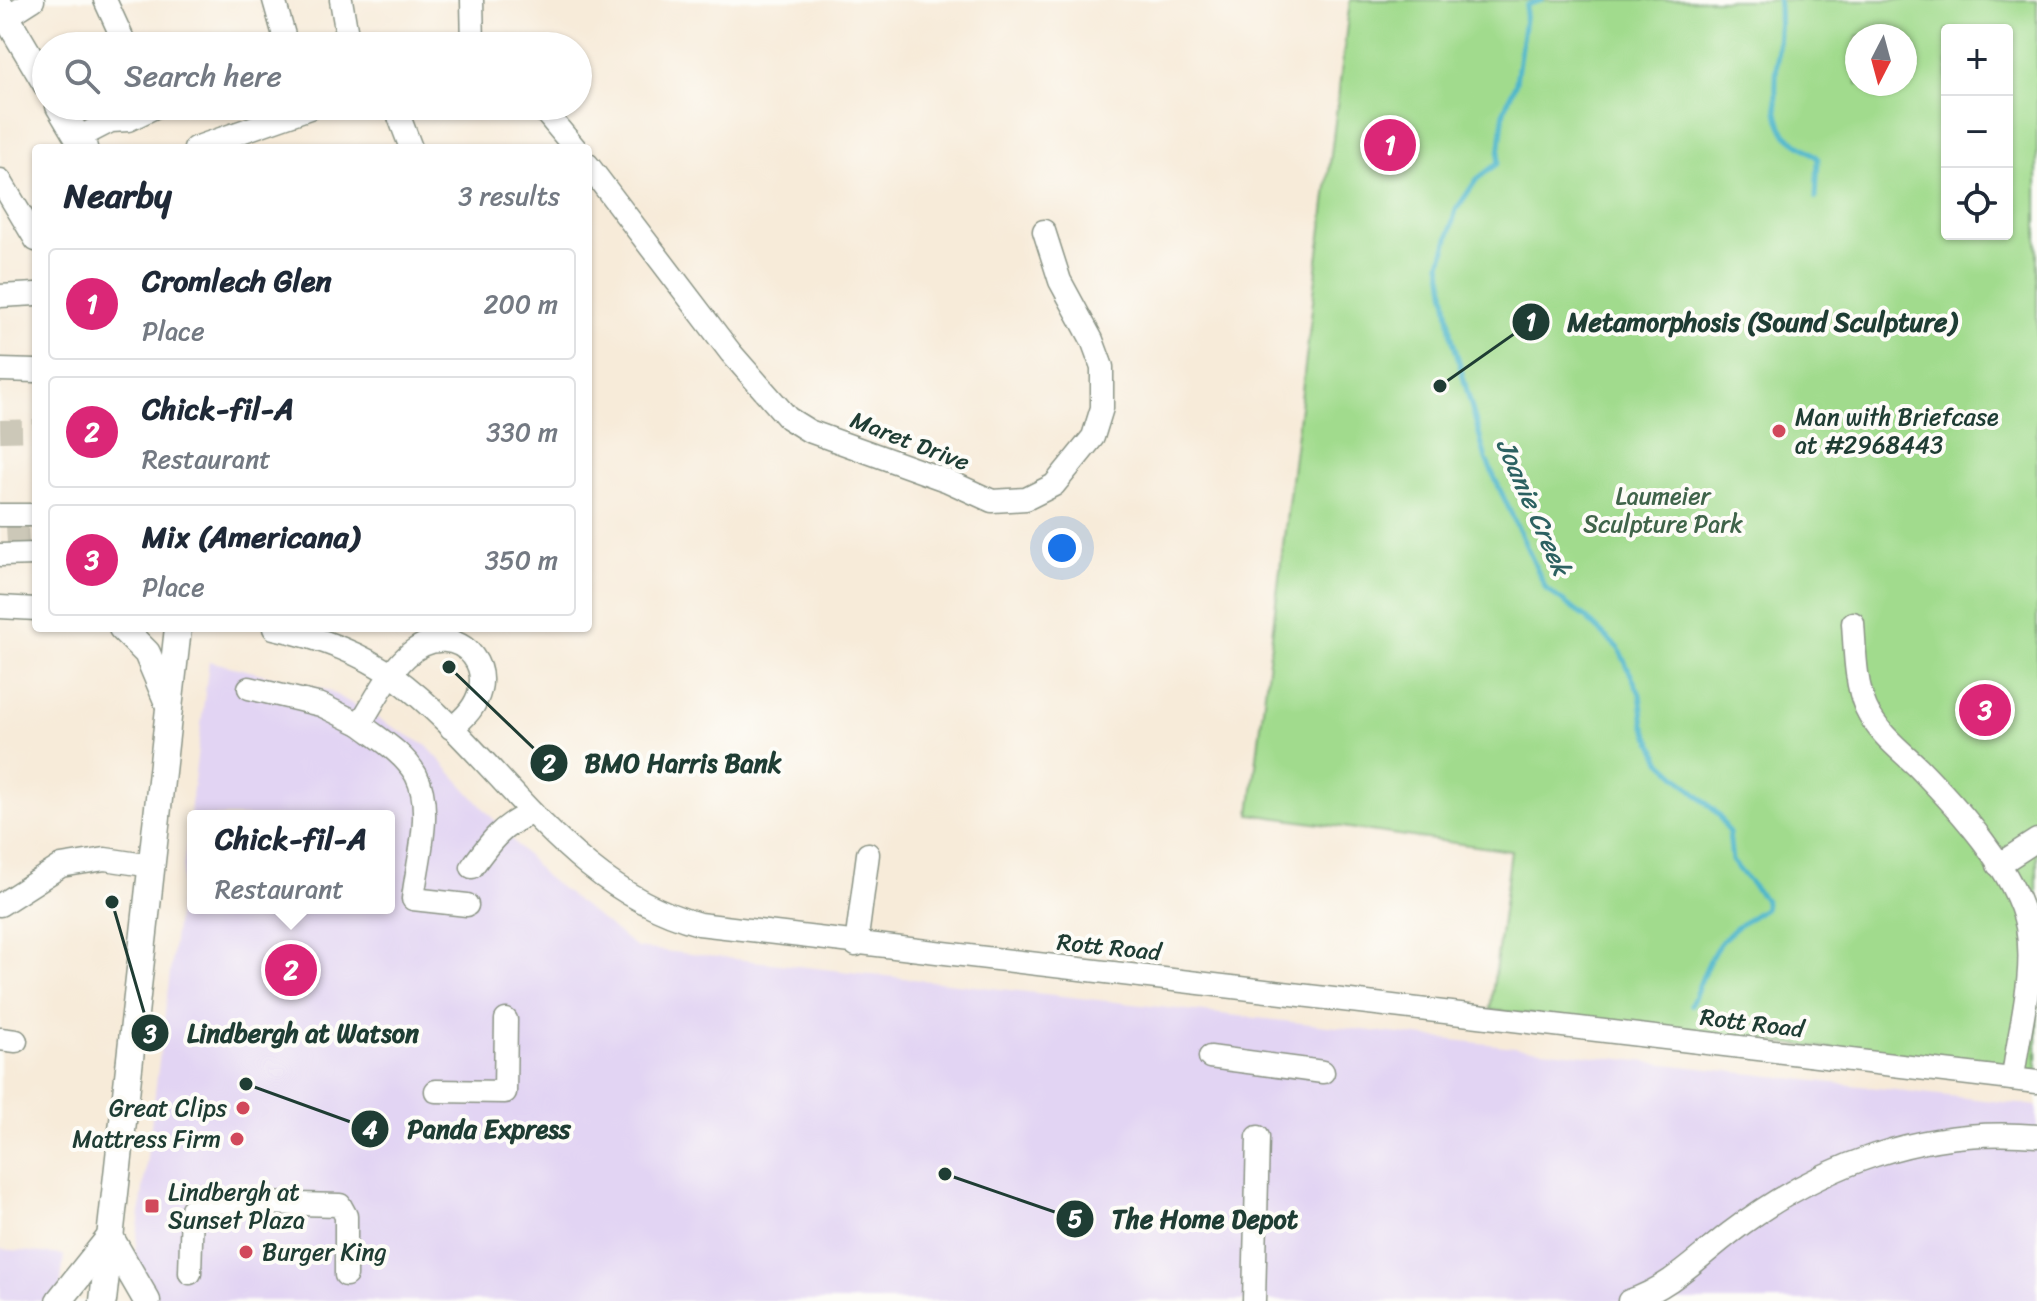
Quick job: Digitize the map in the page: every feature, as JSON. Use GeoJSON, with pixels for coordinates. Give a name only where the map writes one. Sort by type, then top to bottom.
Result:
{"type":"FeatureCollection","features":[{"type":"Feature","properties":{"kind":"main road"},"geometry":{"type":"LineString","coordinates":[[2,14],[32,62]]}},
{"type":"Feature","properties":{"kind":"main road"},"geometry":{"type":"LineString","coordinates":[[67,120],[81,143]]}},
{"type":"Feature","properties":{"kind":"main road"},"geometry":{"type":"LineString","coordinates":[[126,632],[147,653],[169,706]]}},
{"type":"Feature","properties":{"kind":"main road"},"geometry":{"type":"LineString","coordinates":[[103,1301],[178,632]]}},
{"type":"Feature","properties":{"kind":"main road"},"geometry":{"type":"LineString","coordinates":[[59,1301],[110,1237]]}},
{"type":"Feature","properties":{"kind":"main road"},"geometry":{"type":"LineString","coordinates":[[110,1237],[147,1301]]}},
{"type":"Feature","properties":{"kind":"street"},"geometry":{"type":"LineString","coordinates":[[2,14],[33,0]]}},
{"type":"Feature","properties":{"kind":"street"},"geometry":{"type":"LineString","coordinates":[[105,0],[120,32]]}},
{"type":"Feature","properties":{"kind":"street"},"geometry":{"type":"LineString","coordinates":[[274,0],[283,32]]}},
{"type":"Feature","properties":{"kind":"street"},"geometry":{"type":"LineString","coordinates":[[341,0],[346,32]]}},
{"type":"Feature","properties":{"kind":"street"},"geometry":{"type":"LineString","coordinates":[[472,0],[473,32]]}},
{"type":"Feature","properties":{"kind":"street"},"geometry":{"type":"LineString","coordinates":[[81,143],[108,120]]}},
{"type":"Feature","properties":{"kind":"street"},"geometry":{"type":"LineString","coordinates":[[206,144],[275,120]]}},
{"type":"Feature","properties":{"kind":"street"},"geometry":{"type":"LineString","coordinates":[[400,120],[409,144]]}},
{"type":"Feature","properties":{"kind":"street"},"geometry":{"type":"LineString","coordinates":[[552,120],[572,144]]}},
{"type":"Feature","properties":{"kind":"street","name":"Maret Drive"},"geometry":{"type":"LineString","coordinates":[[592,170],[731,353],[788,418],[809,431],[948,481],[992,501],[1026,499],[1054,485],[1093,437],[1102,408],[1102,367],[1060,281],[1044,231]]}},
{"type":"Feature","properties":{"kind":"street"},"geometry":{"type":"LineString","coordinates":[[0,180],[32,233]]}},
{"type":"Feature","properties":{"kind":"street"},"geometry":{"type":"LineString","coordinates":[[0,296],[32,294]]}},
{"type":"Feature","properties":{"kind":"street"},"geometry":{"type":"LineString","coordinates":[[0,370],[32,371]]}},
{"type":"Feature","properties":{"kind":"street"},"geometry":{"type":"LineString","coordinates":[[0,607],[32,609]]}},
{"type":"Feature","properties":{"kind":"street"},"geometry":{"type":"LineString","coordinates":[[1853,623],[1859,683],[1873,722],[1941,791],[1998,865],[2019,902],[2027,930],[2026,986],[2013,1079]]}},
{"type":"Feature","properties":{"kind":"street","name":"Rott Road"},"geometry":{"type":"LineString","coordinates":[[288,632],[328,643],[392,676],[451,728],[532,813],[601,877],[663,912],[726,929],[2037,1082]]}},
{"type":"Feature","properties":{"kind":"street"},"geometry":{"type":"LineString","coordinates":[[360,724],[407,656],[434,642],[457,643],[476,655],[482,687],[469,715],[451,728]]}},
{"type":"Feature","properties":{"kind":"street"},"geometry":{"type":"LineString","coordinates":[[249,688],[321,705],[360,724],[404,760],[421,788],[423,809],[413,899],[467,905]]}},
{"type":"Feature","properties":{"kind":"street"},"geometry":{"type":"LineString","coordinates":[[472,867],[494,835],[515,819],[532,813]]}},
{"type":"Feature","properties":{"kind":"street"},"geometry":{"type":"LineString","coordinates":[[1998,865],[2037,840]]}},
{"type":"Feature","properties":{"kind":"street"},"geometry":{"type":"LineString","coordinates":[[856,945],[868,854]]}},
{"type":"Feature","properties":{"kind":"street"},"geometry":{"type":"LineString","coordinates":[[0,905],[61,866],[105,859],[152,866]]}},
{"type":"Feature","properties":{"kind":"street"},"geometry":{"type":"LineString","coordinates":[[436,1091],[505,1092],[506,1020]]}},
{"type":"Feature","properties":{"kind":"street"},"geometry":{"type":"LineString","coordinates":[[1210,1057],[1323,1072]]}},
{"type":"Feature","properties":{"kind":"street"},"geometry":{"type":"LineString","coordinates":[[1629,1301],[1682,1275],[1728,1234],[1772,1203],[1826,1173],[1874,1153],[1949,1137],[2001,1133],[2037,1136]]}},
{"type":"Feature","properties":{"kind":"street"},"geometry":{"type":"LineString","coordinates":[[1254,1301],[1258,1137]]}},
{"type":"Feature","properties":{"kind":"street"},"geometry":{"type":"LineString","coordinates":[[190,1273],[192,1209],[207,1202],[340,1205],[346,1216],[346,1275]]}},
{"type":"Feature","properties":{"kind":"shaded area"},"geometry":{"type":"Polygon","coordinates":[[[209,661],[327,690],[427,746],[545,876],[637,948],[2037,1106],[2037,1301],[129,1301],[187,837],[187,914],[395,914],[395,810],[190,810],[209,661]]]}},
{"type":"Feature","properties":{"kind":"shaded area"},"geometry":{"type":"Polygon","coordinates":[[[0,1249],[64,1255],[59,1301],[0,1301],[0,1249]]]}},
{"type":"Feature","properties":{"kind":"green space","name":"Laumeier Sculpture Park"},"geometry":{"type":"Polygon","coordinates":[[[1350,0],[2037,0],[2037,1072],[1490,1010],[1511,851],[1250,814],[1350,0]]]}},
{"type":"Feature","properties":{"kind":"waterway","name":"Joanie Creek"},"geometry":{"type":"LineString","coordinates":[[1542,0],[1527,5],[1516,82],[1504,111],[1498,163],[1477,179],[1456,210],[1441,263],[1452,337],[1486,459],[1546,589],[1586,618],[1619,649],[1640,694],[1644,725],[1661,761],[1719,815],[1729,833],[1732,861],[1765,900],[1765,908],[1734,929],[1717,948],[1691,1005]]}},
{"type":"Feature","properties":{"kind":"waterway"},"geometry":{"type":"LineString","coordinates":[[1778,0],[1777,110],[1788,136],[1818,159],[1816,198]]}},
{"type":"Feature","properties":{"kind":"tunnel"},"geometry":{"type":"LineString","coordinates":[[0,431],[32,430]]}},
{"type":"Feature","properties":{"kind":"tunnel"},"geometry":{"type":"LineString","coordinates":[[17,524],[18,544]]}},
{"type":"Feature","properties":{"kind":"place","name":"Cromlech Glen"},"geometry":{"type":"Point","coordinates":[1390,145]}},
{"type":"Feature","properties":{"kind":"place","name":"Metamorphosis (Sound Sculpture)"},"geometry":{"type":"Point","coordinates":[1440,386]}},
{"type":"Feature","properties":{"kind":"place","name":"Man with Briefcase at #2968443"},"geometry":{"type":"Point","coordinates":[1779,431]}},
{"type":"Feature","properties":{"kind":"place","name":"BMO Harris Bank"},"geometry":{"type":"Point","coordinates":[449,667]}},
{"type":"Feature","properties":{"kind":"place","name":"Mix (Americana)"},"geometry":{"type":"Point","coordinates":[1985,710]}},
{"type":"Feature","properties":{"kind":"place","name":"Lindbergh at Watson"},"geometry":{"type":"Point","coordinates":[112,902]}},
{"type":"Feature","properties":{"kind":"place","name":"Chick-fil-A"},"geometry":{"type":"Point","coordinates":[291,970]}},
{"type":"Feature","properties":{"kind":"place","name":"Panda Express"},"geometry":{"type":"Point","coordinates":[246,1084]}},
{"type":"Feature","properties":{"kind":"place","name":"Great Clips"},"geometry":{"type":"Point","coordinates":[243,1108]}},
{"type":"Feature","properties":{"kind":"place","name":"Mattress Firm"},"geometry":{"type":"Point","coordinates":[237,1139]}},
{"type":"Feature","properties":{"kind":"place","name":"The Home Depot"},"geometry":{"type":"Point","coordinates":[945,1174]}},
{"type":"Feature","properties":{"kind":"place","name":"Lindbergh at Sunset Plaza"},"geometry":{"type":"Point","coordinates":[152,1206]}},
{"type":"Feature","properties":{"kind":"place","name":"Burger King"},"geometry":{"type":"Point","coordinates":[246,1252]}}]}
